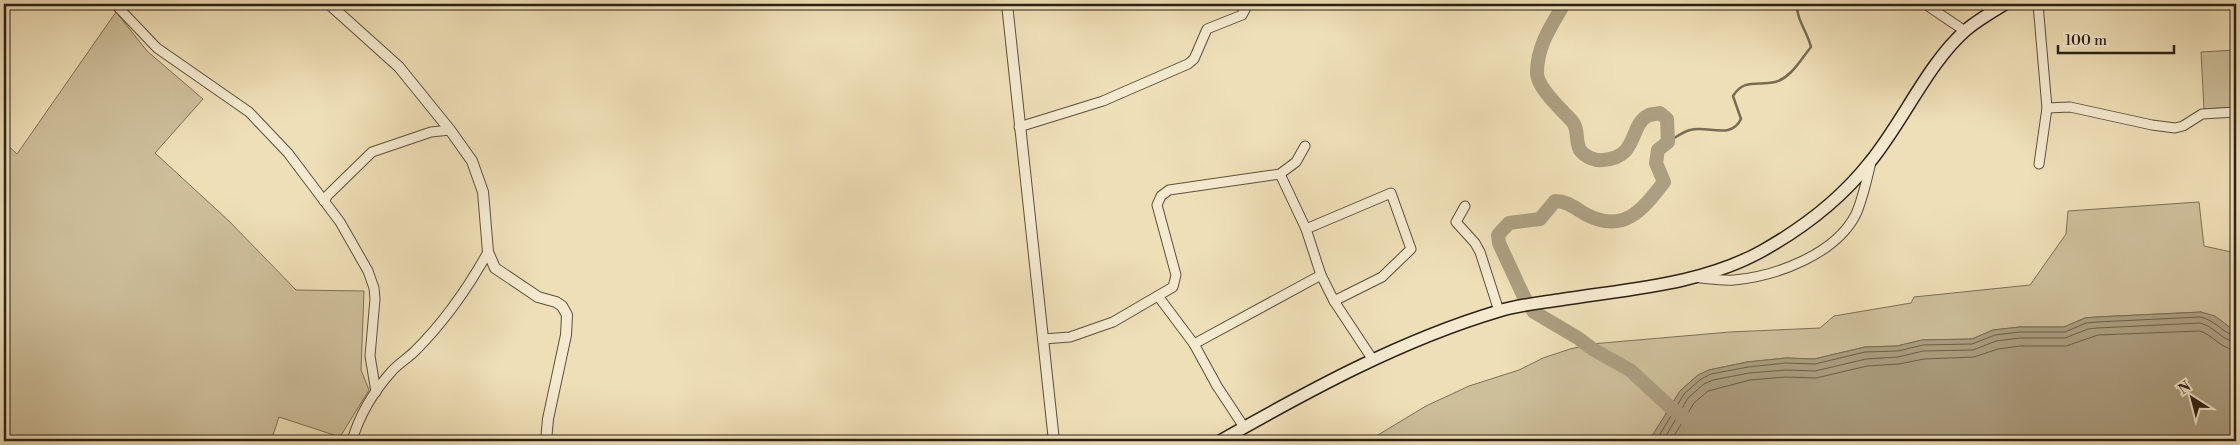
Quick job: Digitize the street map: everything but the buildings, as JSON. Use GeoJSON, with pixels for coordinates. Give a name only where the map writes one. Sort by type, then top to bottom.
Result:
{"type":"FeatureCollection","features":[{"type":"Feature","properties":{"kind":"main road"},"geometry":{"type":"LineString","coordinates":[[1220,441],[1305,394],[1373,360],[1442,331],[1501,310],[1692,278],[1725,267],[1760,252],[1796,230],[1850,185],[1871,162],[1929,75],[1965,31],[2005,4]]}},
{"type":"Feature","properties":{"kind":"street"},"geometry":{"type":"LineString","coordinates":[[115,4],[158,48],[249,112],[288,153],[324,201],[359,254],[374,288],[375,299],[370,356],[376,392]]}},
{"type":"Feature","properties":{"kind":"street"},"geometry":{"type":"LineString","coordinates":[[329,4],[399,67],[450,130],[472,161],[483,192],[488,252],[495,268],[538,296],[556,302],[562,306],[567,315],[566,335],[548,419],[546,441]]}},
{"type":"Feature","properties":{"kind":"street"},"geometry":{"type":"LineString","coordinates":[[1007,4],[1054,441]]}},
{"type":"Feature","properties":{"kind":"street"},"geometry":{"type":"LineString","coordinates":[[1020,127],[1104,101],[1188,64],[1194,59],[1208,29],[1242,15],[1248,4]]}},
{"type":"Feature","properties":{"kind":"street"},"geometry":{"type":"LineString","coordinates":[[1925,4],[1965,31]]}},
{"type":"Feature","properties":{"kind":"street"},"geometry":{"type":"LineString","coordinates":[[2038,4],[2047,108],[2039,164]]}},
{"type":"Feature","properties":{"kind":"street"},"geometry":{"type":"LineString","coordinates":[[2047,108],[2070,107],[2152,125],[2175,128],[2183,126],[2202,114],[2236,112]]}},
{"type":"Feature","properties":{"kind":"street"},"geometry":{"type":"LineString","coordinates":[[324,201],[334,188],[372,152],[431,132],[450,130]]}},
{"type":"Feature","properties":{"kind":"street"},"geometry":{"type":"LineString","coordinates":[[1043,339],[1070,337],[1113,322],[1174,287],[1176,275],[1157,205],[1161,196],[1168,190],[1280,174],[1296,162],[1305,146]]}},
{"type":"Feature","properties":{"kind":"street"},"geometry":{"type":"LineString","coordinates":[[1692,278],[1735,280],[1788,267],[1822,251],[1839,236],[1855,214],[1871,162]]}},
{"type":"Feature","properties":{"kind":"street"},"geometry":{"type":"LineString","coordinates":[[1280,174],[1306,229],[1322,276],[1334,301],[1373,360]]}},
{"type":"Feature","properties":{"kind":"street"},"geometry":{"type":"LineString","coordinates":[[1306,229],[1391,193],[1411,249],[1382,277],[1334,301]]}},
{"type":"Feature","properties":{"kind":"street"},"geometry":{"type":"LineString","coordinates":[[1465,206],[1456,222],[1475,243],[1480,252],[1501,310]]}},
{"type":"Feature","properties":{"kind":"street"},"geometry":{"type":"LineString","coordinates":[[352,441],[357,424],[376,392],[392,370],[415,351],[469,286],[488,252]]}},
{"type":"Feature","properties":{"kind":"street"},"geometry":{"type":"LineString","coordinates":[[1194,344],[1322,276]]}},
{"type":"Feature","properties":{"kind":"street"},"geometry":{"type":"LineString","coordinates":[[1158,296],[1194,344],[1217,386],[1244,427]]}},
{"type":"Feature","properties":{"kind":"shaded area"},"geometry":{"type":"Polygon","coordinates":[[[116,12],[147,51],[203,99],[155,153],[229,221],[296,290],[364,291],[361,370],[369,390],[340,437],[279,417],[271,441],[4,441],[4,142],[17,154],[116,12]]]}},
{"type":"Feature","properties":{"kind":"shaded area"},"geometry":{"type":"Polygon","coordinates":[[[2236,50],[2236,107],[2204,109],[2201,52],[2236,50]]]}},
{"type":"Feature","properties":{"kind":"shaded area"},"geometry":{"type":"Polygon","coordinates":[[[2199,202],[2204,246],[2236,253],[2236,332],[2220,320],[2201,312],[2096,317],[2085,318],[2064,327],[2020,327],[1993,330],[1972,339],[1922,340],[1897,346],[1865,347],[1814,359],[1786,358],[1747,362],[1709,370],[1698,375],[1680,391],[1649,441],[1368,441],[1426,406],[1469,386],[1519,370],[1543,358],[1591,344],[1730,332],[1820,328],[1834,316],[1911,303],[1914,297],[2030,285],[2066,234],[2068,211],[2199,202]]]}},
{"type":"Feature","properties":{"kind":"water"},"geometry":{"type":"Polygon","coordinates":[[[2201,312],[2215,316],[2236,332],[2236,441],[1649,441],[1680,391],[1698,375],[1709,370],[1747,362],[1786,358],[1814,359],[1865,347],[1897,346],[1922,340],[1972,339],[1993,330],[2020,327],[2064,327],[2085,318],[2201,312]]]}},
{"type":"Feature","properties":{"kind":"waterway"},"geometry":{"type":"LineString","coordinates":[[1564,4],[1554,20],[1539,54],[1537,73],[1541,85],[1574,124],[1580,150],[1587,157],[1594,159],[1615,158],[1623,153],[1643,120],[1649,115],[1660,113],[1667,119],[1668,142],[1658,150],[1656,163],[1664,182],[1640,209],[1632,216],[1623,220],[1612,222],[1600,220],[1568,204],[1555,201],[1540,219],[1509,223],[1498,235],[1499,243],[1524,297],[1534,312],[1630,370],[1670,407],[1715,441]]}},
{"type":"Feature","properties":{"kind":"waterway"},"geometry":{"type":"LineString","coordinates":[[1668,142],[1690,130],[1731,129],[1741,119],[1733,96],[1737,90],[1747,85],[1775,82],[1786,77],[1791,72],[1811,47],[1798,15],[1797,4]]}}]}
